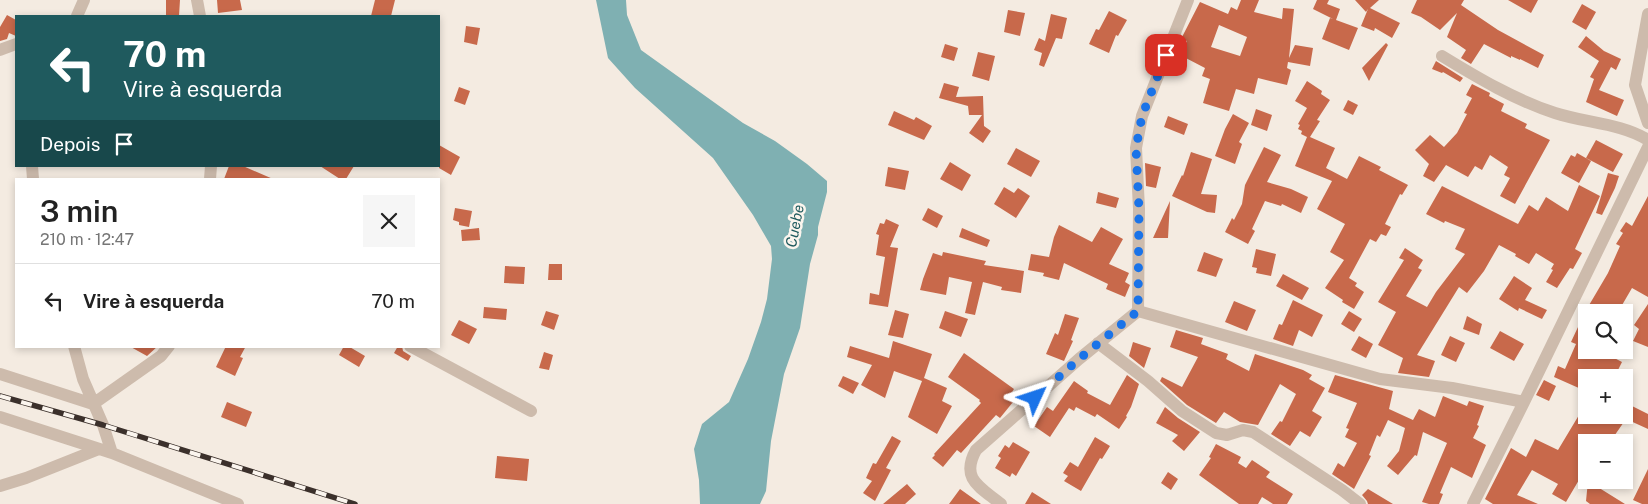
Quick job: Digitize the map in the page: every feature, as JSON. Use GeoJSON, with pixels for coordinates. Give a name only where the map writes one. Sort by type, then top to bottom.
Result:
{"type":"FeatureCollection","features":[{"type":"Feature","properties":{"kind":"street"},"geometry":{"type":"LineString","coordinates":[[77,15],[84,0]]}},
{"type":"Feature","properties":{"kind":"street"},"geometry":{"type":"LineString","coordinates":[[197,0],[200,15]]}},
{"type":"Feature","properties":{"kind":"street"},"geometry":{"type":"LineString","coordinates":[[1138,311],[1139,209],[1136,148],[1142,116],[1188,0]]}},
{"type":"Feature","properties":{"kind":"street"},"geometry":{"type":"LineString","coordinates":[[1648,14],[1635,85],[1648,123]]}},
{"type":"Feature","properties":{"kind":"street"},"geometry":{"type":"LineString","coordinates":[[0,50],[15,44]]}},
{"type":"Feature","properties":{"kind":"street"},"geometry":{"type":"LineString","coordinates":[[1442,56],[1482,80],[1556,114],[1632,132],[1648,140]]}},
{"type":"Feature","properties":{"kind":"street"},"geometry":{"type":"LineString","coordinates":[[1473,504],[1648,147]]}},
{"type":"Feature","properties":{"kind":"street"},"geometry":{"type":"LineString","coordinates":[[1001,504],[975,482],[969,472],[970,461],[976,450],[1098,343],[1138,311]]}},
{"type":"Feature","properties":{"kind":"street"},"geometry":{"type":"LineString","coordinates":[[1138,311],[1380,379],[1452,388],[1524,402]]}},
{"type":"Feature","properties":{"kind":"street"},"geometry":{"type":"LineString","coordinates":[[1098,343],[1148,381],[1182,411],[1216,433],[1227,435],[1244,430],[1253,432],[1342,490],[1360,504]]}},
{"type":"Feature","properties":{"kind":"street"},"geometry":{"type":"LineString","coordinates":[[75,348],[83,379],[103,425],[112,453]]}},
{"type":"Feature","properties":{"kind":"street"},"geometry":{"type":"LineString","coordinates":[[93,404],[161,356],[167,348]]}},
{"type":"Feature","properties":{"kind":"street"},"geometry":{"type":"LineString","coordinates":[[414,348],[531,411]]}},
{"type":"Feature","properties":{"kind":"street"},"geometry":{"type":"LineString","coordinates":[[0,374],[93,404]]}},
{"type":"Feature","properties":{"kind":"street"},"geometry":{"type":"LineString","coordinates":[[0,417],[112,453],[238,504]]}},
{"type":"Feature","properties":{"kind":"street"},"geometry":{"type":"LineString","coordinates":[[0,486],[26,478],[99,449]]}},
{"type":"Feature","properties":{"kind":"water","name":"Cuebe"},"geometry":{"type":"Polygon","coordinates":[[[596,0],[626,0],[627,15],[641,50],[743,123],[775,141],[827,181],[827,192],[810,264],[800,328],[784,374],[771,441],[766,491],[760,504],[700,504],[699,480],[694,449],[702,424],[729,402],[748,359],[767,299],[772,259],[771,246],[753,215],[713,158],[635,88],[608,58],[596,0]]]}},
{"type":"Feature","properties":{"kind":"building"},"geometry":{"type":"Polygon","coordinates":[[[166,0],[180,0],[179,15],[166,15],[166,0]]]}},
{"type":"Feature","properties":{"kind":"building"},"geometry":{"type":"Polygon","coordinates":[[[217,0],[240,0],[242,10],[218,13],[217,0]]]}},
{"type":"Feature","properties":{"kind":"building"},"geometry":{"type":"Polygon","coordinates":[[[375,0],[395,0],[391,15],[371,15],[375,0]]]}},
{"type":"Feature","properties":{"kind":"building"},"geometry":{"type":"Polygon","coordinates":[[[1241,0],[1259,0],[1254,12],[1282,19],[1283,8],[1294,9],[1289,58],[1295,45],[1313,48],[1310,66],[1288,62],[1287,68],[1291,70],[1287,85],[1258,78],[1254,94],[1236,89],[1229,111],[1203,103],[1210,79],[1202,76],[1205,68],[1180,55],[1187,41],[1181,39],[1200,2],[1228,14],[1231,7],[1237,10],[1241,0]],[[1219,25],[1211,47],[1240,56],[1247,37],[1219,25]]]}},
{"type":"Feature","properties":{"kind":"building"},"geometry":{"type":"Polygon","coordinates":[[[1317,0],[1329,0],[1327,4],[1340,9],[1336,20],[1358,28],[1349,50],[1322,39],[1330,18],[1333,19],[1313,9],[1317,0]]]}},
{"type":"Feature","properties":{"kind":"building"},"geometry":{"type":"Polygon","coordinates":[[[1355,0],[1379,0],[1370,8],[1400,23],[1392,38],[1375,28],[1374,31],[1361,26],[1368,9],[1366,12],[1355,0]]]}},
{"type":"Feature","properties":{"kind":"building"},"geometry":{"type":"Polygon","coordinates":[[[1417,0],[1464,0],[1461,5],[1498,30],[1544,55],[1538,68],[1520,59],[1511,56],[1511,58],[1484,44],[1471,64],[1461,58],[1466,50],[1447,37],[1457,13],[1440,30],[1421,17],[1411,13],[1417,0]]]}},
{"type":"Feature","properties":{"kind":"building"},"geometry":{"type":"Polygon","coordinates":[[[1508,0],[1538,0],[1531,13],[1508,0]]]}},
{"type":"Feature","properties":{"kind":"building"},"geometry":{"type":"Polygon","coordinates":[[[1582,4],[1596,12],[1586,30],[1572,22],[1582,4]]]}},
{"type":"Feature","properties":{"kind":"building"},"geometry":{"type":"Polygon","coordinates":[[[1008,10],[1025,13],[1020,36],[1004,32],[1008,10]]]}},
{"type":"Feature","properties":{"kind":"building"},"geometry":{"type":"Polygon","coordinates":[[[1109,11],[1127,20],[1118,36],[1116,35],[1109,53],[1089,44],[1096,29],[1099,30],[1109,11]]]}},
{"type":"Feature","properties":{"kind":"building"},"geometry":{"type":"Polygon","coordinates":[[[1051,14],[1067,18],[1062,39],[1056,38],[1044,67],[1039,65],[1042,53],[1034,50],[1039,38],[1045,41],[1051,14]]]}},
{"type":"Feature","properties":{"kind":"building"},"geometry":{"type":"Polygon","coordinates":[[[7,15],[15,19],[15,36],[9,33],[7,39],[0,41],[0,27],[7,15]]]}},
{"type":"Feature","properties":{"kind":"building"},"geometry":{"type":"Polygon","coordinates":[[[466,26],[480,28],[477,45],[464,42],[466,26]]]}},
{"type":"Feature","properties":{"kind":"building"},"geometry":{"type":"Polygon","coordinates":[[[1586,36],[1604,51],[1621,59],[1616,70],[1611,67],[1599,90],[1624,100],[1617,116],[1586,102],[1594,79],[1590,77],[1599,61],[1578,47],[1586,36]]]}},
{"type":"Feature","properties":{"kind":"building"},"geometry":{"type":"Polygon","coordinates":[[[1386,43],[1388,45],[1369,81],[1362,68],[1386,43]]]}},
{"type":"Feature","properties":{"kind":"building"},"geometry":{"type":"Polygon","coordinates":[[[945,44],[958,48],[954,61],[941,57],[945,44]]]}},
{"type":"Feature","properties":{"kind":"building"},"geometry":{"type":"Polygon","coordinates":[[[978,52],[995,56],[989,81],[972,76],[978,52]]]}},
{"type":"Feature","properties":{"kind":"building"},"geometry":{"type":"Polygon","coordinates":[[[1436,61],[1463,78],[1460,82],[1443,72],[1432,69],[1436,61]]]}},
{"type":"Feature","properties":{"kind":"building"},"geometry":{"type":"Polygon","coordinates":[[[1307,81],[1322,91],[1321,94],[1330,100],[1317,120],[1320,121],[1310,137],[1335,148],[1326,168],[1347,179],[1359,156],[1381,167],[1379,170],[1408,185],[1402,195],[1400,194],[1385,224],[1391,227],[1386,236],[1381,234],[1376,242],[1370,239],[1349,278],[1357,283],[1355,286],[1364,292],[1354,309],[1325,288],[1344,260],[1330,252],[1345,224],[1317,209],[1332,181],[1295,166],[1307,137],[1301,134],[1302,131],[1298,129],[1300,125],[1298,124],[1307,108],[1295,101],[1307,81]]]}},
{"type":"Feature","properties":{"kind":"building"},"geometry":{"type":"Polygon","coordinates":[[[944,83],[959,87],[956,97],[983,96],[984,126],[991,131],[983,143],[969,133],[982,115],[969,115],[968,106],[939,98],[944,83]]]}},
{"type":"Feature","properties":{"kind":"building"},"geometry":{"type":"Polygon","coordinates":[[[1472,84],[1490,93],[1489,96],[1504,104],[1501,111],[1527,124],[1525,128],[1550,140],[1515,204],[1500,196],[1510,178],[1504,175],[1508,167],[1490,155],[1482,170],[1475,166],[1468,177],[1446,165],[1434,182],[1423,176],[1429,164],[1415,150],[1430,135],[1444,147],[1457,133],[1467,114],[1464,113],[1472,98],[1466,95],[1472,84]]]}},
{"type":"Feature","properties":{"kind":"building"},"geometry":{"type":"Polygon","coordinates":[[[459,87],[470,91],[465,105],[454,101],[459,87]]]}},
{"type":"Feature","properties":{"kind":"building"},"geometry":{"type":"Polygon","coordinates":[[[1348,100],[1358,105],[1353,115],[1343,110],[1348,100]]]}},
{"type":"Feature","properties":{"kind":"building"},"geometry":{"type":"Polygon","coordinates":[[[1256,109],[1272,115],[1267,131],[1251,125],[1256,109]]]}},
{"type":"Feature","properties":{"kind":"building"},"geometry":{"type":"Polygon","coordinates":[[[894,111],[914,120],[916,117],[932,126],[924,140],[888,125],[894,111]]]}},
{"type":"Feature","properties":{"kind":"building"},"geometry":{"type":"Polygon","coordinates":[[[1233,114],[1249,123],[1239,142],[1242,144],[1235,164],[1215,156],[1233,114]]]}},
{"type":"Feature","properties":{"kind":"building"},"geometry":{"type":"Polygon","coordinates":[[[1168,116],[1188,124],[1184,135],[1164,127],[1168,116]]]}},
{"type":"Feature","properties":{"kind":"building"},"geometry":{"type":"Polygon","coordinates":[[[1596,140],[1623,154],[1613,172],[1586,158],[1596,140]]]}},
{"type":"Feature","properties":{"kind":"building"},"geometry":{"type":"Polygon","coordinates":[[[440,146],[460,157],[451,175],[439,168],[440,146]]]}},
{"type":"Feature","properties":{"kind":"building"},"geometry":{"type":"Polygon","coordinates":[[[1264,147],[1281,155],[1267,182],[1291,189],[1308,197],[1301,213],[1282,204],[1281,206],[1265,201],[1252,229],[1255,231],[1248,244],[1225,232],[1242,204],[1245,185],[1264,147]]]}},
{"type":"Feature","properties":{"kind":"building"},"geometry":{"type":"Polygon","coordinates":[[[1016,148],[1040,161],[1031,177],[1007,164],[1016,148]]]}},
{"type":"Feature","properties":{"kind":"building"},"geometry":{"type":"Polygon","coordinates":[[[1191,152],[1212,159],[1201,194],[1217,195],[1215,213],[1207,212],[1172,196],[1183,176],[1191,152]]]}},
{"type":"Feature","properties":{"kind":"building"},"geometry":{"type":"Polygon","coordinates":[[[1577,153],[1591,161],[1579,183],[1561,173],[1571,155],[1575,157],[1577,153]]]}},
{"type":"Feature","properties":{"kind":"building"},"geometry":{"type":"Polygon","coordinates":[[[950,162],[971,175],[962,191],[940,179],[950,162]]]}},
{"type":"Feature","properties":{"kind":"building"},"geometry":{"type":"Polygon","coordinates":[[[1145,163],[1161,167],[1156,188],[1146,186],[1145,163]]]}},
{"type":"Feature","properties":{"kind":"building"},"geometry":{"type":"Polygon","coordinates":[[[229,167],[245,167],[271,178],[224,178],[229,167]]]}},
{"type":"Feature","properties":{"kind":"building"},"geometry":{"type":"Polygon","coordinates":[[[322,167],[353,167],[347,178],[338,178],[322,167]]]}},
{"type":"Feature","properties":{"kind":"building"},"geometry":{"type":"Polygon","coordinates":[[[888,167],[909,171],[905,190],[885,186],[888,167]]]}},
{"type":"Feature","properties":{"kind":"building"},"geometry":{"type":"Polygon","coordinates":[[[1608,173],[1619,176],[1602,215],[1596,213],[1608,173]]]}},
{"type":"Feature","properties":{"kind":"building"},"geometry":{"type":"Polygon","coordinates":[[[1579,185],[1600,196],[1575,249],[1582,253],[1573,269],[1570,268],[1557,288],[1546,282],[1553,270],[1551,269],[1554,264],[1536,253],[1529,264],[1499,245],[1484,271],[1467,293],[1459,287],[1417,355],[1435,361],[1429,377],[1398,373],[1403,358],[1378,345],[1396,312],[1378,302],[1404,260],[1399,258],[1405,248],[1423,260],[1418,268],[1422,270],[1406,296],[1427,307],[1465,254],[1455,249],[1465,229],[1445,221],[1444,223],[1426,214],[1442,186],[1518,224],[1529,205],[1538,211],[1546,197],[1568,211],[1579,185]]]}},
{"type":"Feature","properties":{"kind":"building"},"geometry":{"type":"Polygon","coordinates":[[[1004,187],[1014,193],[1018,188],[1030,196],[1016,218],[994,204],[1004,187]]]}},
{"type":"Feature","properties":{"kind":"building"},"geometry":{"type":"Polygon","coordinates":[[[1098,192],[1119,198],[1116,208],[1096,203],[1098,192]]]}},
{"type":"Feature","properties":{"kind":"building"},"geometry":{"type":"Polygon","coordinates":[[[1648,196],[1648,297],[1632,288],[1623,304],[1590,304],[1608,273],[1620,246],[1616,244],[1623,233],[1620,231],[1626,222],[1632,226],[1648,196]]]}},
{"type":"Feature","properties":{"kind":"building"},"geometry":{"type":"Polygon","coordinates":[[[1170,201],[1168,238],[1153,238],[1170,201]]]}},
{"type":"Feature","properties":{"kind":"building"},"geometry":{"type":"Polygon","coordinates":[[[455,208],[472,211],[469,227],[459,225],[459,222],[453,220],[455,208]]]}},
{"type":"Feature","properties":{"kind":"building"},"geometry":{"type":"Polygon","coordinates":[[[928,208],[943,216],[937,228],[922,220],[928,208]]]}},
{"type":"Feature","properties":{"kind":"building"},"geometry":{"type":"Polygon","coordinates":[[[886,219],[899,225],[890,247],[898,248],[888,307],[869,304],[870,293],[879,295],[885,257],[876,255],[879,235],[876,234],[880,223],[884,224],[886,219]]]}},
{"type":"Feature","properties":{"kind":"building"},"geometry":{"type":"Polygon","coordinates":[[[1059,225],[1092,242],[1101,227],[1123,239],[1109,264],[1129,273],[1125,282],[1130,285],[1125,297],[1106,289],[1108,284],[1064,263],[1059,280],[1043,276],[1044,273],[1028,270],[1031,254],[1049,257],[1059,225]]]}},
{"type":"Feature","properties":{"kind":"building"},"geometry":{"type":"Polygon","coordinates":[[[479,228],[480,240],[462,241],[461,230],[479,228]]]}},
{"type":"Feature","properties":{"kind":"building"},"geometry":{"type":"Polygon","coordinates":[[[962,228],[990,240],[987,247],[959,237],[962,228]]]}},
{"type":"Feature","properties":{"kind":"building"},"geometry":{"type":"Polygon","coordinates":[[[1256,249],[1276,254],[1271,276],[1256,273],[1257,268],[1252,267],[1256,249]]]}},
{"type":"Feature","properties":{"kind":"building"},"geometry":{"type":"Polygon","coordinates":[[[943,252],[986,261],[984,265],[1024,271],[1021,293],[1001,290],[1002,287],[983,282],[975,315],[965,313],[972,282],[949,277],[946,295],[920,290],[933,253],[942,256],[943,252]]]}},
{"type":"Feature","properties":{"kind":"building"},"geometry":{"type":"Polygon","coordinates":[[[1204,252],[1223,259],[1216,277],[1197,271],[1204,252]]]}},
{"type":"Feature","properties":{"kind":"building"},"geometry":{"type":"Polygon","coordinates":[[[549,264],[562,264],[562,280],[548,280],[549,264]]]}},
{"type":"Feature","properties":{"kind":"building"},"geometry":{"type":"Polygon","coordinates":[[[505,266],[525,267],[524,284],[504,283],[505,266]]]}},
{"type":"Feature","properties":{"kind":"building"},"geometry":{"type":"Polygon","coordinates":[[[1283,274],[1309,288],[1302,300],[1276,286],[1283,274]]]}},
{"type":"Feature","properties":{"kind":"building"},"geometry":{"type":"Polygon","coordinates":[[[1514,276],[1532,288],[1525,300],[1547,310],[1542,319],[1519,308],[1518,311],[1499,299],[1514,276]]]}},
{"type":"Feature","properties":{"kind":"building"},"geometry":{"type":"Polygon","coordinates":[[[1293,300],[1323,315],[1312,337],[1299,330],[1293,346],[1273,339],[1279,324],[1282,325],[1293,300]]]}},
{"type":"Feature","properties":{"kind":"building"},"geometry":{"type":"Polygon","coordinates":[[[1234,301],[1256,310],[1247,331],[1225,322],[1234,301]]]}},
{"type":"Feature","properties":{"kind":"building"},"geometry":{"type":"Polygon","coordinates":[[[1648,304],[1648,347],[1633,341],[1639,329],[1634,325],[1648,304]]]}},
{"type":"Feature","properties":{"kind":"building"},"geometry":{"type":"Polygon","coordinates":[[[484,307],[507,309],[506,320],[483,318],[484,307]]]}},
{"type":"Feature","properties":{"kind":"building"},"geometry":{"type":"Polygon","coordinates":[[[895,310],[909,314],[903,338],[888,335],[895,310]]]}},
{"type":"Feature","properties":{"kind":"building"},"geometry":{"type":"Polygon","coordinates":[[[546,311],[559,315],[554,330],[541,325],[546,311]]]}},
{"type":"Feature","properties":{"kind":"building"},"geometry":{"type":"Polygon","coordinates":[[[945,311],[968,319],[961,337],[939,328],[945,311]]]}},
{"type":"Feature","properties":{"kind":"building"},"geometry":{"type":"Polygon","coordinates":[[[1349,311],[1362,319],[1354,332],[1341,324],[1349,311]]]}},
{"type":"Feature","properties":{"kind":"building"},"geometry":{"type":"Polygon","coordinates":[[[1065,314],[1079,318],[1071,340],[1073,341],[1064,361],[1046,354],[1055,333],[1058,335],[1065,314]]]}},
{"type":"Feature","properties":{"kind":"building"},"geometry":{"type":"Polygon","coordinates":[[[1467,316],[1482,324],[1479,335],[1463,329],[1467,316]]]}},
{"type":"Feature","properties":{"kind":"building"},"geometry":{"type":"Polygon","coordinates":[[[459,320],[477,329],[469,344],[451,335],[459,320]]]}},
{"type":"Feature","properties":{"kind":"building"},"geometry":{"type":"Polygon","coordinates":[[[1578,327],[1578,359],[1616,359],[1622,362],[1618,369],[1578,369],[1578,388],[1554,377],[1558,366],[1565,369],[1576,344],[1571,342],[1578,327]]]}},
{"type":"Feature","properties":{"kind":"building"},"geometry":{"type":"Polygon","coordinates":[[[1176,330],[1203,338],[1201,344],[1228,354],[1226,359],[1249,371],[1255,354],[1303,370],[1312,375],[1309,379],[1325,388],[1312,411],[1322,417],[1310,437],[1300,431],[1290,446],[1271,434],[1280,421],[1282,422],[1296,394],[1280,384],[1258,425],[1240,422],[1224,412],[1216,423],[1187,405],[1160,381],[1162,377],[1182,387],[1198,357],[1170,347],[1176,330]]]}},
{"type":"Feature","properties":{"kind":"building"},"geometry":{"type":"Polygon","coordinates":[[[1500,331],[1524,344],[1514,361],[1490,348],[1500,331]]]}},
{"type":"Feature","properties":{"kind":"building"},"geometry":{"type":"Polygon","coordinates":[[[1359,336],[1373,344],[1366,358],[1351,350],[1359,336]]]}},
{"type":"Feature","properties":{"kind":"building"},"geometry":{"type":"Polygon","coordinates":[[[1450,336],[1465,343],[1456,362],[1441,355],[1450,336]]]}},
{"type":"Feature","properties":{"kind":"building"},"geometry":{"type":"Polygon","coordinates":[[[893,341],[932,354],[924,378],[947,388],[942,401],[952,406],[937,434],[908,417],[922,381],[894,371],[885,398],[861,385],[872,365],[847,357],[850,346],[889,358],[893,341]]]}},
{"type":"Feature","properties":{"kind":"building"},"geometry":{"type":"Polygon","coordinates":[[[1133,342],[1151,348],[1144,368],[1129,356],[1133,342]]]}},
{"type":"Feature","properties":{"kind":"building"},"geometry":{"type":"Polygon","coordinates":[[[133,348],[156,348],[147,356],[133,348]]]}},
{"type":"Feature","properties":{"kind":"building"},"geometry":{"type":"Polygon","coordinates":[[[225,348],[245,348],[240,357],[243,358],[235,376],[216,367],[225,348]]]}},
{"type":"Feature","properties":{"kind":"building"},"geometry":{"type":"Polygon","coordinates":[[[343,348],[351,348],[365,356],[359,367],[339,355],[343,348]]]}},
{"type":"Feature","properties":{"kind":"building"},"geometry":{"type":"Polygon","coordinates":[[[397,348],[402,348],[403,351],[411,356],[408,361],[394,353],[397,348]]]}},
{"type":"Feature","properties":{"kind":"building"},"geometry":{"type":"Polygon","coordinates":[[[544,352],[553,355],[549,370],[539,368],[544,352]]]}},
{"type":"Feature","properties":{"kind":"building"},"geometry":{"type":"Polygon","coordinates":[[[964,353],[1014,389],[1008,398],[1013,402],[1000,418],[996,415],[961,453],[957,450],[943,467],[932,458],[934,454],[981,403],[980,400],[948,377],[964,353]]]}},
{"type":"Feature","properties":{"kind":"building"},"geometry":{"type":"Polygon","coordinates":[[[1127,375],[1139,384],[1127,417],[1119,429],[1097,414],[1095,417],[1076,407],[1074,411],[1069,408],[1050,437],[1034,426],[1047,407],[1053,411],[1074,381],[1088,391],[1087,393],[1110,405],[1127,375]]]}},
{"type":"Feature","properties":{"kind":"building"},"geometry":{"type":"Polygon","coordinates":[[[1335,375],[1393,391],[1389,409],[1413,420],[1419,409],[1435,417],[1443,396],[1467,406],[1469,401],[1484,406],[1477,425],[1479,426],[1473,438],[1486,445],[1472,478],[1451,467],[1440,493],[1443,494],[1439,504],[1422,502],[1447,443],[1423,432],[1417,456],[1415,455],[1398,475],[1387,466],[1399,451],[1405,428],[1388,420],[1380,437],[1377,435],[1369,455],[1371,456],[1354,489],[1332,474],[1338,463],[1344,467],[1357,443],[1345,437],[1349,429],[1346,428],[1357,403],[1328,392],[1335,375]]]}},
{"type":"Feature","properties":{"kind":"building"},"geometry":{"type":"Polygon","coordinates":[[[843,376],[859,383],[853,394],[838,386],[843,376]]]}},
{"type":"Feature","properties":{"kind":"building"},"geometry":{"type":"Polygon","coordinates":[[[1544,380],[1556,386],[1549,401],[1536,395],[1544,380]]]}},
{"type":"Feature","properties":{"kind":"building"},"geometry":{"type":"Polygon","coordinates":[[[227,402],[252,412],[246,427],[221,417],[227,402]]]}},
{"type":"Feature","properties":{"kind":"building"},"geometry":{"type":"Polygon","coordinates":[[[1633,406],[1648,414],[1648,429],[1633,422],[1633,406]]]}},
{"type":"Feature","properties":{"kind":"building"},"geometry":{"type":"Polygon","coordinates":[[[1165,407],[1200,432],[1184,451],[1172,441],[1178,435],[1156,423],[1165,407]]]}},
{"type":"Feature","properties":{"kind":"building"},"geometry":{"type":"Polygon","coordinates":[[[1578,417],[1578,424],[1623,424],[1616,434],[1578,434],[1578,482],[1566,502],[1552,494],[1558,484],[1532,470],[1517,495],[1538,504],[1493,504],[1485,499],[1511,448],[1526,457],[1535,439],[1558,450],[1578,417]]]}},
{"type":"Feature","properties":{"kind":"building"},"geometry":{"type":"Polygon","coordinates":[[[892,436],[901,441],[886,468],[891,470],[875,501],[863,493],[872,481],[866,478],[873,463],[876,464],[892,436]]]}},
{"type":"Feature","properties":{"kind":"building"},"geometry":{"type":"Polygon","coordinates":[[[1095,437],[1110,446],[1102,459],[1100,458],[1081,491],[1064,481],[1068,476],[1063,473],[1070,462],[1078,467],[1095,437]]]}},
{"type":"Feature","properties":{"kind":"building"},"geometry":{"type":"Polygon","coordinates":[[[1013,442],[1030,452],[1016,476],[1012,473],[1010,477],[995,468],[1001,458],[998,456],[1005,445],[1009,448],[1013,442]]]}},
{"type":"Feature","properties":{"kind":"building"},"geometry":{"type":"Polygon","coordinates":[[[1216,444],[1241,457],[1238,463],[1246,468],[1252,460],[1270,472],[1266,477],[1293,494],[1287,504],[1273,504],[1262,497],[1258,504],[1239,504],[1199,475],[1211,458],[1209,457],[1216,444]]]}},
{"type":"Feature","properties":{"kind":"building"},"geometry":{"type":"Polygon","coordinates":[[[497,456],[529,459],[527,481],[495,478],[497,456]]]}},
{"type":"Feature","properties":{"kind":"building"},"geometry":{"type":"Polygon","coordinates":[[[1648,469],[1648,504],[1642,504],[1633,500],[1648,469]]]}},
{"type":"Feature","properties":{"kind":"building"},"geometry":{"type":"Polygon","coordinates":[[[1168,472],[1178,479],[1171,490],[1161,483],[1168,472]]]}},
{"type":"Feature","properties":{"kind":"building"},"geometry":{"type":"Polygon","coordinates":[[[907,484],[916,494],[905,504],[883,504],[907,484]]]}},
{"type":"Feature","properties":{"kind":"building"},"geometry":{"type":"Polygon","coordinates":[[[960,489],[981,504],[949,504],[960,489]]]}},
{"type":"Feature","properties":{"kind":"building"},"geometry":{"type":"Polygon","coordinates":[[[1368,489],[1393,504],[1368,504],[1362,495],[1368,489]]]}},
{"type":"Feature","properties":{"kind":"building"},"geometry":{"type":"Polygon","coordinates":[[[1587,489],[1601,489],[1625,504],[1590,504],[1586,501],[1587,489]]]}},
{"type":"Feature","properties":{"kind":"building"},"geometry":{"type":"Polygon","coordinates":[[[1032,492],[1051,504],[1025,504],[1032,492]]]}},
{"type":"Feature","properties":{"kind":"railway"},"geometry":{"type":"LineString","coordinates":[[0,396],[103,425],[355,504]]}},
{"type":"Feature","properties":{"kind":"route"},"geometry":{"type":"LineString","coordinates":[[1035,398],[1138,311],[1139,209],[1136,148],[1142,116],[1166,55]]}}]}
